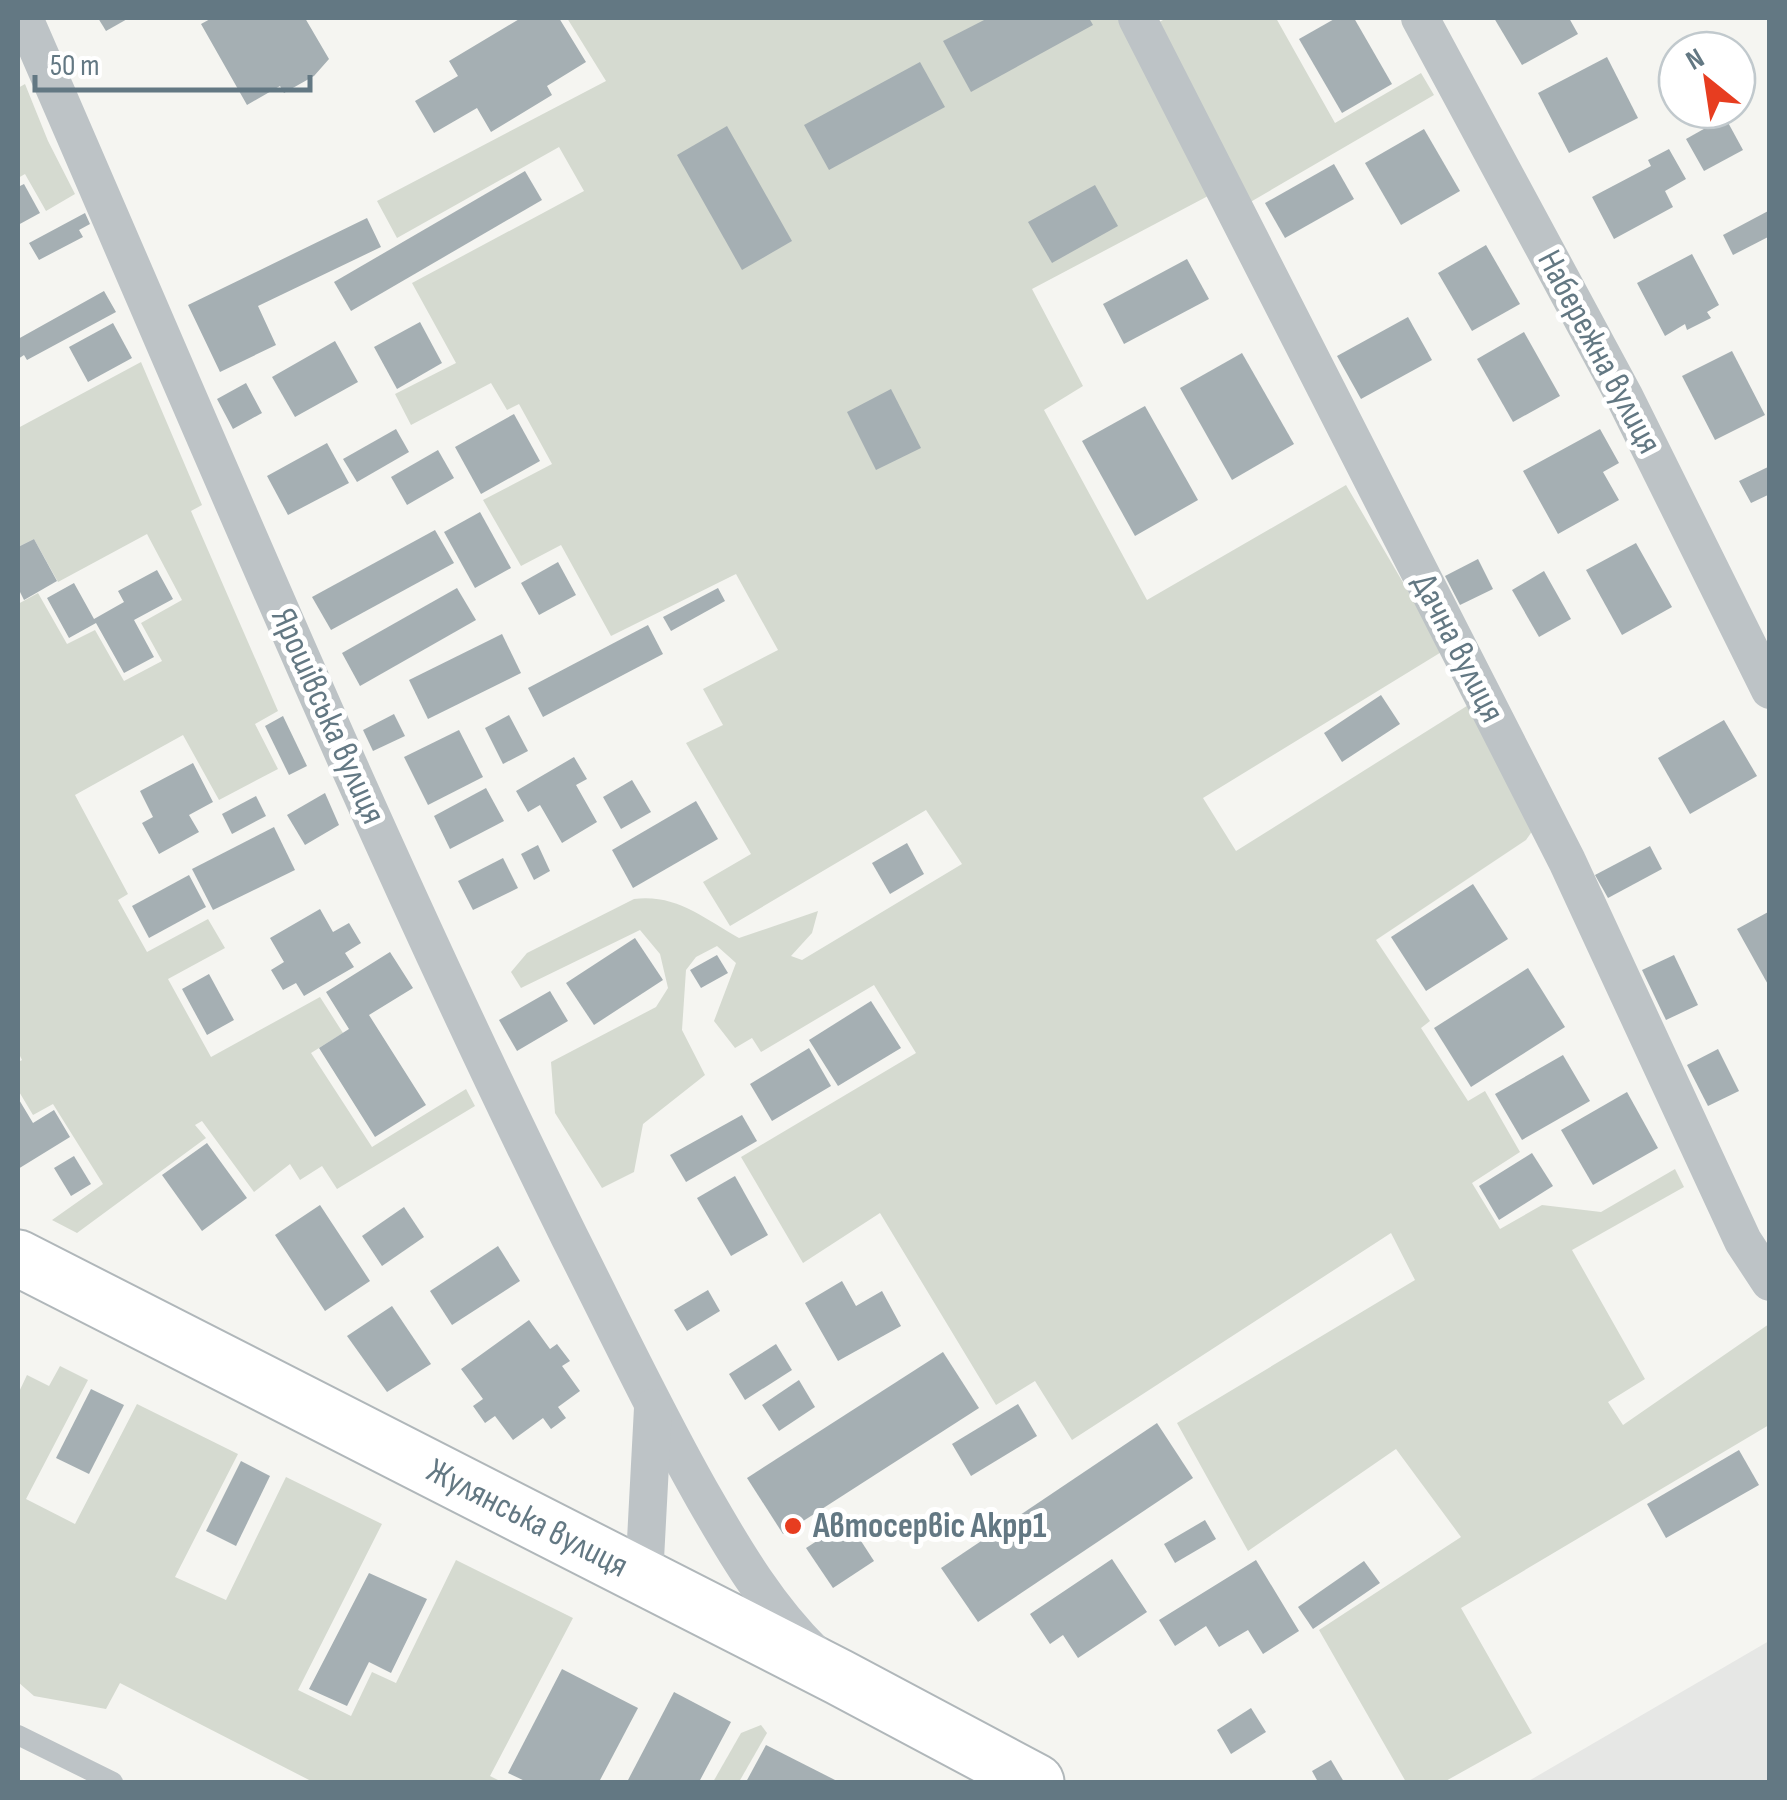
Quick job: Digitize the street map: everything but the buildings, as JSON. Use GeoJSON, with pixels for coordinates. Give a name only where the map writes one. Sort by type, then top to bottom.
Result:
{"type":"FeatureCollection","features":[{"type":"Feature","properties":{"kind":"street","name":"Ярошівська вулиця"},"geometry":{"type":"LineString","coordinates":[[24,18],[322,705],[516,1129],[653,1405],[744,1568],[794,1634],[839,1677]]}},
{"type":"Feature","properties":{"kind":"street","name":"Дачна вулиця"},"geometry":{"type":"LineString","coordinates":[[1136,18],[1567,862],[1743,1240],[1770,1282]]}},
{"type":"Feature","properties":{"kind":"street","name":"Набережна вулиця"},"geometry":{"type":"LineString","coordinates":[[1420,18],[1624,396],[1770,690]]}},
{"type":"Feature","properties":{"kind":"street","name":"Жулянська вулиця"},"geometry":{"type":"LineString","coordinates":[[18,1258],[839,1677],[1036,1782]]}},
{"type":"Feature","properties":{"kind":"street","name":"Ярошівська вулиця"},"geometry":{"type":"LineString","coordinates":[[644,1578],[653,1405]]}},
{"type":"Feature","properties":{"kind":"lane"},"geometry":{"type":"LineString","coordinates":[[18,1735],[74,1774],[113,1782]]}},
{"type":"Feature","properties":{"kind":"shaded area"},"geometry":{"type":"Polygon","coordinates":[[[567,18],[1120,18],[1208,196],[1032,289],[1083,386],[1044,410],[1147,600],[1346,485],[1443,651],[1203,798],[1236,851],[1470,704],[1533,830],[1526,840],[1376,940],[1430,1021],[1421,1028],[1468,1101],[1485,1091],[1520,1152],[1472,1183],[1500,1229],[1542,1205],[1601,1212],[1675,1169],[1684,1187],[1572,1250],[1645,1379],[1608,1402],[1623,1425],[1769,1324],[1769,1425],[1461,1608],[1532,1733],[1444,1782],[1406,1782],[1319,1630],[1461,1537],[1396,1449],[1248,1551],[1177,1423],[1415,1280],[1391,1233],[1072,1440],[1035,1381],[996,1405],[880,1213],[803,1263],[741,1157],[916,1053],[874,985],[761,1052],[752,1038],[735,1048],[714,1021],[736,963],[717,946],[696,957],[686,970],[682,1030],[705,1075],[643,1124],[634,1172],[602,1188],[555,1113],[551,1062],[656,1007],[668,988],[660,954],[640,930],[521,988],[511,972],[527,953],[634,899],[649,898],[689,909],[739,938],[818,911],[812,933],[791,956],[802,960],[962,864],[926,810],[730,926],[703,882],[751,854],[686,743],[723,725],[703,689],[778,650],[736,574],[611,636],[561,545],[521,566],[483,500],[552,464],[519,404],[507,410],[491,383],[411,425],[395,394],[456,363],[412,283],[584,191],[559,147],[397,238],[377,201],[606,81],[567,18]]]}},
{"type":"Feature","properties":{"kind":"shaded area"},"geometry":{"type":"Polygon","coordinates":[[[1167,18],[1276,18],[1335,123],[1421,73],[1434,95],[1247,204],[1157,23],[1167,18]]]}},
{"type":"Feature","properties":{"kind":"shaded area"},"geometry":{"type":"Polygon","coordinates":[[[25,84],[75,194],[46,211],[25,174],[18,178],[18,88],[25,84]]]}},
{"type":"Feature","properties":{"kind":"shaded area"},"geometry":{"type":"Polygon","coordinates":[[[141,362],[202,505],[191,511],[278,711],[255,724],[278,769],[219,800],[183,735],[75,795],[128,894],[118,900],[147,952],[208,919],[225,948],[168,979],[211,1057],[320,997],[343,1033],[311,1053],[372,1147],[466,1089],[475,1106],[337,1189],[322,1166],[300,1180],[290,1164],[254,1192],[202,1121],[195,1125],[206,1138],[77,1233],[52,1220],[103,1184],[53,1104],[33,1115],[18,1090],[18,1062],[22,1060],[18,1052],[18,604],[38,593],[67,644],[95,630],[124,681],[162,661],[141,623],[182,600],[147,534],[58,582],[34,539],[18,547],[18,428],[141,362]]]}},
{"type":"Feature","properties":{"kind":"shaded area"},"geometry":{"type":"Polygon","coordinates":[[[60,1366],[88,1380],[26,1499],[75,1524],[137,1404],[238,1454],[175,1577],[226,1600],[286,1477],[382,1524],[298,1690],[351,1716],[372,1672],[396,1683],[456,1560],[573,1618],[490,1776],[502,1782],[313,1782],[120,1683],[106,1709],[34,1696],[18,1682],[18,1394],[27,1375],[49,1386],[60,1366]]]}},
{"type":"Feature","properties":{"kind":"shaded area"},"geometry":{"type":"Polygon","coordinates":[[[1769,1641],[1769,1782],[1527,1782],[1769,1641]]]}},
{"type":"Feature","properties":{"kind":"shaded area"},"geometry":{"type":"Polygon","coordinates":[[[761,1725],[767,1733],[739,1782],[713,1782],[741,1733],[761,1725]]]}},
{"type":"Feature","properties":{"kind":"place","name":"Автосервіс Akpp1"},"geometry":{"type":"Point","coordinates":[793,1526]}}]}
